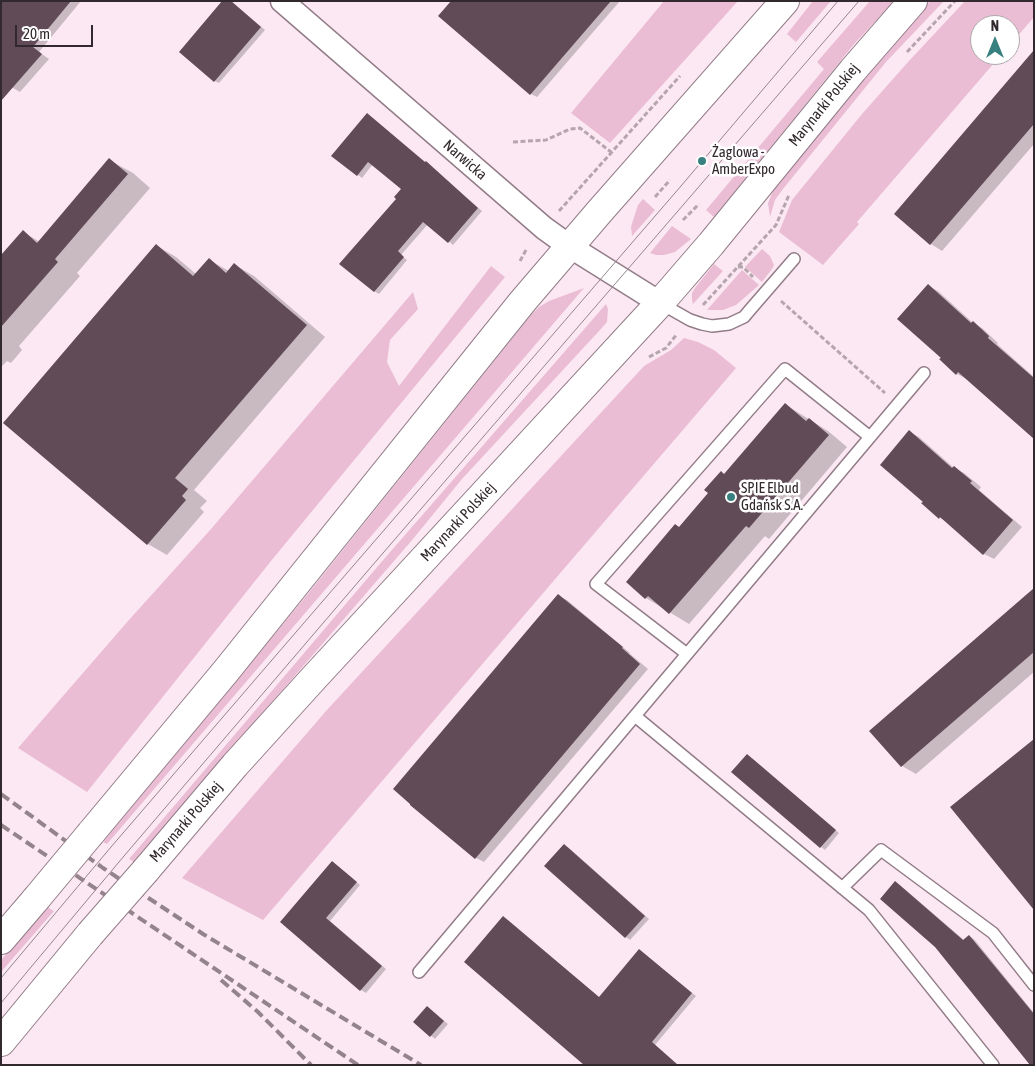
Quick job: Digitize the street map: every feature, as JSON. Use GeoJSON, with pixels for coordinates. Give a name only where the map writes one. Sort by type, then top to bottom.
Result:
{"type":"FeatureCollection","features":[{"type":"Feature","properties":{"kind":"main road"},"geometry":{"type":"LineString","coordinates":[[1,940],[226,671],[478,356],[569,246],[784,1]]}},
{"type":"Feature","properties":{"kind":"main road","name":"Marynarki Polskiej"},"geometry":{"type":"LineString","coordinates":[[1,1042],[90,934],[235,765],[660,303],[711,244],[853,70],[914,1]]}},
{"type":"Feature","properties":{"kind":"street","name":"Narwicka"},"geometry":{"type":"LineString","coordinates":[[282,1],[544,228],[569,246],[660,303]]}},
{"type":"Feature","properties":{"kind":"lane"},"geometry":{"type":"LineString","coordinates":[[660,303],[690,320],[702,324],[721,326],[730,324],[744,317],[794,259]]}},
{"type":"Feature","properties":{"kind":"lane"},"geometry":{"type":"LineString","coordinates":[[687,654],[596,584],[784,369],[870,437]]}},
{"type":"Feature","properties":{"kind":"lane"},"geometry":{"type":"LineString","coordinates":[[419,972],[924,373]]}},
{"type":"Feature","properties":{"kind":"lane"},"geometry":{"type":"LineString","coordinates":[[635,716],[869,910],[993,1065]]}},
{"type":"Feature","properties":{"kind":"lane"},"geometry":{"type":"LineString","coordinates":[[842,888],[881,850],[993,933],[1034,986]]}},
{"type":"Feature","properties":{"kind":"path"},"geometry":{"type":"LineString","coordinates":[[557,213],[682,74]]}},
{"type":"Feature","properties":{"kind":"path"},"geometry":{"type":"LineString","coordinates":[[514,142],[546,140],[570,129],[580,128],[611,152]]}},
{"type":"Feature","properties":{"kind":"path"},"geometry":{"type":"LineString","coordinates":[[655,197],[670,180]]}},
{"type":"Feature","properties":{"kind":"path"},"geometry":{"type":"LineString","coordinates":[[683,220],[699,204]]}},
{"type":"Feature","properties":{"kind":"path"},"geometry":{"type":"LineString","coordinates":[[738,266],[743,267],[898,404]]}},
{"type":"Feature","properties":{"kind":"shaded area"},"geometry":{"type":"Polygon","coordinates":[[[664,1],[738,1],[610,143],[571,113],[664,1]]]}},
{"type":"Feature","properties":{"kind":"shaded area"},"geometry":{"type":"Polygon","coordinates":[[[813,1],[831,1],[796,42],[787,34],[813,1]]]}},
{"type":"Feature","properties":{"kind":"shaded area"},"geometry":{"type":"Polygon","coordinates":[[[870,1],[894,1],[855,43],[714,217],[706,210],[824,69],[817,62],[870,1]]]}},
{"type":"Feature","properties":{"kind":"shaded area"},"geometry":{"type":"Polygon","coordinates":[[[930,1],[944,1],[886,62],[783,189],[775,200],[770,217],[768,203],[774,189],[873,64],[930,1]]]}},
{"type":"Feature","properties":{"kind":"shaded area"},"geometry":{"type":"Polygon","coordinates":[[[965,1],[1034,1],[1034,17],[1020,33],[1020,15],[970,15],[970,65],[992,65],[857,222],[859,224],[823,265],[779,232],[792,200],[862,114],[965,1]]]}},
{"type":"Feature","properties":{"kind":"shaded area"},"geometry":{"type":"Polygon","coordinates":[[[643,199],[655,210],[632,236],[631,227],[638,205],[643,199]]]}},
{"type":"Feature","properties":{"kind":"shaded area"},"geometry":{"type":"Polygon","coordinates":[[[672,226],[691,239],[675,252],[664,255],[650,253],[672,226]]]}},
{"type":"Feature","properties":{"kind":"shaded area"},"geometry":{"type":"Polygon","coordinates":[[[762,249],[770,256],[774,265],[762,282],[745,267],[762,249]]]}},
{"type":"Feature","properties":{"kind":"shaded area"},"geometry":{"type":"Polygon","coordinates":[[[714,264],[723,271],[693,304],[692,293],[714,264]]]}},
{"type":"Feature","properties":{"kind":"shaded area"},"geometry":{"type":"Polygon","coordinates":[[[491,266],[505,277],[271,561],[87,792],[18,748],[211,529],[413,292],[418,309],[390,340],[387,362],[399,386],[491,266]]]}},
{"type":"Feature","properties":{"kind":"shaded area"},"geometry":{"type":"Polygon","coordinates":[[[742,270],[759,285],[736,305],[723,310],[707,310],[742,270]]]}},
{"type":"Feature","properties":{"kind":"shaded area"},"geometry":{"type":"Polygon","coordinates":[[[584,288],[107,844],[103,842],[307,595],[531,315],[549,301],[584,288]]]}},
{"type":"Feature","properties":{"kind":"shaded area"},"geometry":{"type":"Polygon","coordinates":[[[606,304],[608,309],[607,322],[462,479],[413,539],[134,862],[129,859],[378,566],[606,304]]]}},
{"type":"Feature","properties":{"kind":"shaded area"},"geometry":{"type":"Polygon","coordinates":[[[684,338],[714,350],[736,368],[263,920],[182,878],[326,711],[644,366],[671,350],[684,338]]]}},
{"type":"Feature","properties":{"kind":"shaded area"},"geometry":{"type":"Polygon","coordinates":[[[47,907],[54,911],[1,972],[1,960],[47,907]]]}},
{"type":"Feature","properties":{"kind":"building"},"geometry":{"type":"Polygon","coordinates":[[[1,1],[71,1],[33,47],[42,54],[1,101],[1,1]]]}},
{"type":"Feature","properties":{"kind":"building"},"geometry":{"type":"Polygon","coordinates":[[[222,1],[231,1],[261,27],[214,82],[179,52],[222,1]]]}},
{"type":"Feature","properties":{"kind":"building"},"geometry":{"type":"Polygon","coordinates":[[[451,1],[611,1],[530,95],[438,16],[451,1]]]}},
{"type":"Feature","properties":{"kind":"building"},"geometry":{"type":"Polygon","coordinates":[[[1034,50],[1034,124],[930,245],[894,214],[1034,50]]]}},
{"type":"Feature","properties":{"kind":"building"},"geometry":{"type":"Polygon","coordinates":[[[367,113],[426,161],[478,208],[448,243],[423,222],[398,251],[404,257],[374,292],[339,264],[396,199],[394,197],[401,189],[368,162],[357,176],[331,156],[367,113]]]}},
{"type":"Feature","properties":{"kind":"building"},"geometry":{"type":"Polygon","coordinates":[[[109,158],[128,174],[55,259],[58,262],[1,327],[1,255],[23,230],[37,243],[109,158]]]}},
{"type":"Feature","properties":{"kind":"building"},"geometry":{"type":"Polygon","coordinates":[[[156,244],[193,276],[209,258],[226,273],[234,263],[307,325],[175,478],[188,489],[182,496],[186,500],[147,545],[3,423],[156,244]]]}},
{"type":"Feature","properties":{"kind":"building"},"geometry":{"type":"Polygon","coordinates":[[[928,284],[971,323],[973,321],[989,336],[988,338],[1034,378],[1034,439],[958,372],[956,375],[939,359],[941,358],[897,319],[928,284]]]}},
{"type":"Feature","properties":{"kind":"building"},"geometry":{"type":"Polygon","coordinates":[[[785,403],[806,421],[809,418],[829,435],[749,528],[746,526],[669,614],[648,596],[645,599],[626,582],[675,524],[679,527],[708,493],[704,490],[721,471],[724,474],[785,403]]]}},
{"type":"Feature","properties":{"kind":"building"},"geometry":{"type":"Polygon","coordinates":[[[909,430],[952,468],[954,466],[972,481],[970,483],[1013,520],[983,555],[940,517],[939,519],[921,503],[923,502],[880,465],[909,430]]]}},
{"type":"Feature","properties":{"kind":"building"},"geometry":{"type":"Polygon","coordinates":[[[1034,588],[1034,652],[901,767],[869,731],[1034,588]]]}},
{"type":"Feature","properties":{"kind":"building"},"geometry":{"type":"Polygon","coordinates":[[[558,594],[623,647],[640,664],[475,859],[393,789],[558,594]]]}},
{"type":"Feature","properties":{"kind":"building"},"geometry":{"type":"Polygon","coordinates":[[[1034,739],[1034,910],[950,807],[1034,739]]]}},
{"type":"Feature","properties":{"kind":"building"},"geometry":{"type":"Polygon","coordinates":[[[747,754],[836,830],[820,848],[731,772],[747,754]]]}},
{"type":"Feature","properties":{"kind":"building"},"geometry":{"type":"Polygon","coordinates":[[[564,844],[645,916],[625,938],[544,866],[564,844]]]}},
{"type":"Feature","properties":{"kind":"building"},"geometry":{"type":"Polygon","coordinates":[[[332,861],[357,882],[326,918],[382,966],[360,991],[280,922],[332,861]]]}},
{"type":"Feature","properties":{"kind":"building"},"geometry":{"type":"Polygon","coordinates":[[[895,881],[963,940],[969,935],[1034,1014],[1034,1065],[1030,1065],[935,947],[880,899],[895,881]]]}},
{"type":"Feature","properties":{"kind":"building"},"geometry":{"type":"Polygon","coordinates":[[[503,916],[599,997],[639,949],[692,993],[652,1042],[678,1065],[584,1065],[464,962],[503,916]]]}},
{"type":"Feature","properties":{"kind":"building"},"geometry":{"type":"Polygon","coordinates":[[[427,1006],[444,1021],[430,1037],[413,1022],[427,1006]]]}},
{"type":"Feature","properties":{"kind":"tram line"},"geometry":{"type":"LineString","coordinates":[[1,978],[111,847],[838,1]]}},
{"type":"Feature","properties":{"kind":"tram line"},"geometry":{"type":"LineString","coordinates":[[1,1003],[371,567],[859,1]]}},
{"type":"Feature","properties":{"kind":"railway"},"geometry":{"type":"LineString","coordinates":[[1,794],[103,868],[203,934],[421,1065]]}},
{"type":"Feature","properties":{"kind":"railway"},"geometry":{"type":"LineString","coordinates":[[1,825],[358,1065]]}},
{"type":"Feature","properties":{"kind":"railway"},"geometry":{"type":"LineString","coordinates":[[221,980],[258,1012],[311,1065]]}},
{"type":"Feature","properties":{"kind":"place","name":"Żaglowa - AmberExpo"},"geometry":{"type":"Point","coordinates":[702,161]}},
{"type":"Feature","properties":{"kind":"place","name":"SPIE Elbud Gdańsk S.A."},"geometry":{"type":"Point","coordinates":[731,497]}}]}
